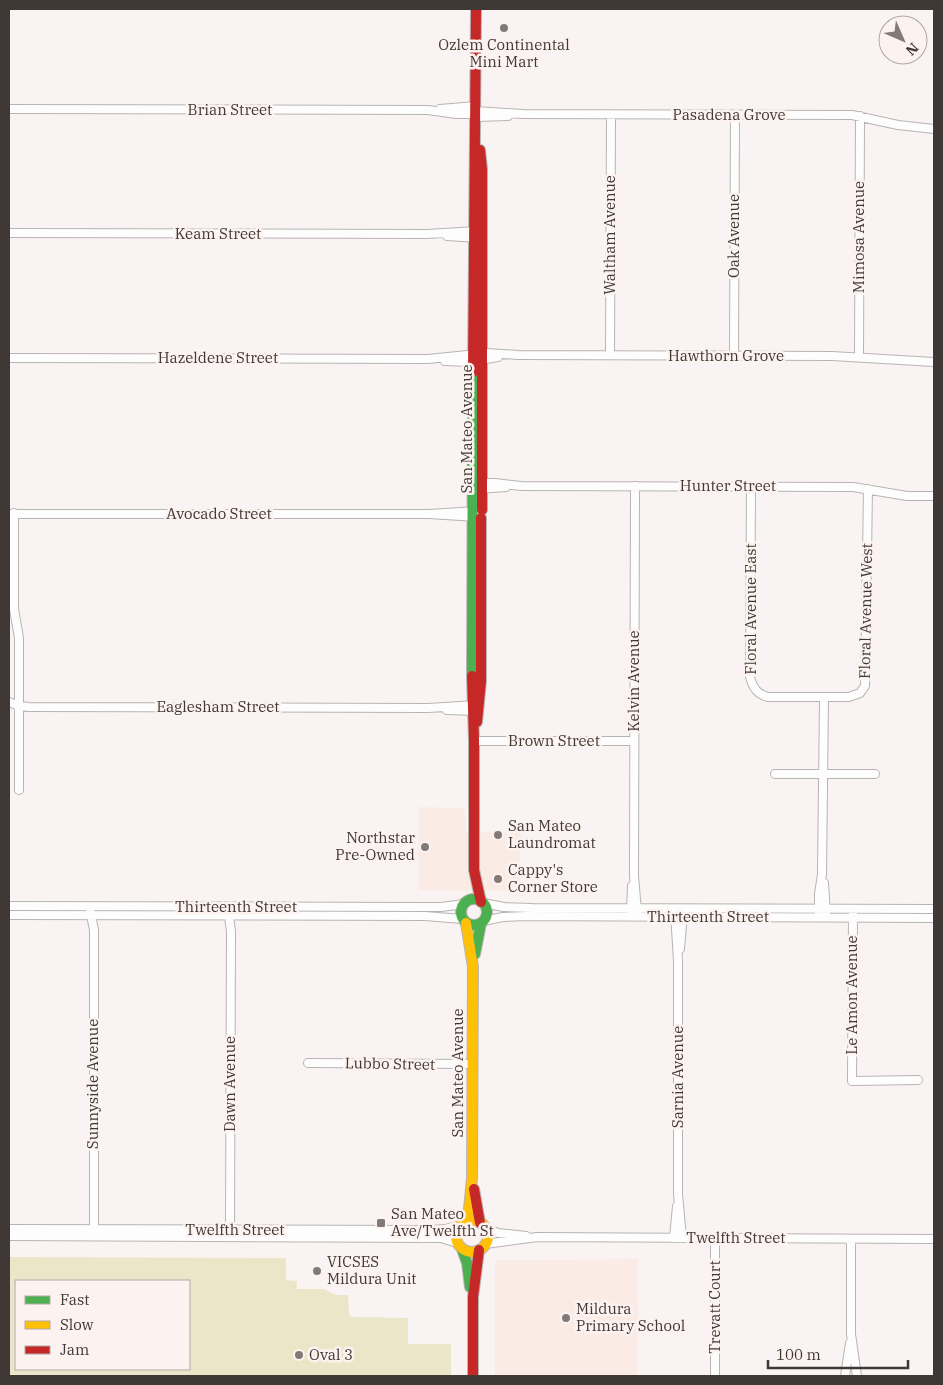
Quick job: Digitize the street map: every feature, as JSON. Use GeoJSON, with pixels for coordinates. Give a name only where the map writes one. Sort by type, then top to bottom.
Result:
{"type":"FeatureCollection","features":[{"type":"Feature","properties":{"kind":"street","name":"San Mateo Avenue"},"geometry":{"type":"LineString","coordinates":[[476,9],[474,169],[478,235],[474,870],[482,903]]}},
{"type":"Feature","properties":{"kind":"street","name":"Brian Street"},"geometry":{"type":"LineString","coordinates":[[9,109],[428,110],[476,112]]}},
{"type":"Feature","properties":{"kind":"street","name":"Pasadena Grove"},"geometry":{"type":"LineString","coordinates":[[476,112],[496,117],[523,114],[860,116],[898,125],[934,128]]}},
{"type":"Feature","properties":{"kind":"street","name":"Waltham Avenue"},"geometry":{"type":"LineString","coordinates":[[610,115],[610,356]]}},
{"type":"Feature","properties":{"kind":"street","name":"Oak Avenue"},"geometry":{"type":"LineString","coordinates":[[734,356],[735,115]]}},
{"type":"Feature","properties":{"kind":"street","name":"Mimosa Avenue"},"geometry":{"type":"LineString","coordinates":[[859,357],[860,116]]}},
{"type":"Feature","properties":{"kind":"street","name":"Keam Street"},"geometry":{"type":"LineString","coordinates":[[9,233],[478,235]]}},
{"type":"Feature","properties":{"kind":"street","name":"Hawthorn Grove"},"geometry":{"type":"LineString","coordinates":[[477,357],[495,353],[518,355],[859,357],[934,362]]}},
{"type":"Feature","properties":{"kind":"street","name":"Hazeldene Street"},"geometry":{"type":"LineString","coordinates":[[9,358],[428,359],[456,362],[477,357]]}},
{"type":"Feature","properties":{"kind":"street","name":"Hunter Street"},"geometry":{"type":"LineString","coordinates":[[477,486],[854,487],[907,496],[934,496]]}},
{"type":"Feature","properties":{"kind":"street","name":"Kelvin Avenue"},"geometry":{"type":"LineString","coordinates":[[634,913],[635,486]]}},
{"type":"Feature","properties":{"kind":"street","name":"Floral Avenue East"},"geometry":{"type":"LineString","coordinates":[[751,486],[750,677],[754,690],[768,698],[824,698]]}},
{"type":"Feature","properties":{"kind":"street","name":"Floral Avenue West"},"geometry":{"type":"LineString","coordinates":[[824,698],[855,696],[865,686],[868,490]]}},
{"type":"Feature","properties":{"kind":"street","name":"Avocado Street"},"geometry":{"type":"LineString","coordinates":[[11,513],[477,514]]}},
{"type":"Feature","properties":{"kind":"street"},"geometry":{"type":"LineString","coordinates":[[11,513],[14,610],[19,631],[18,790]]}},
{"type":"Feature","properties":{"kind":"street"},"geometry":{"type":"LineString","coordinates":[[823,913],[824,698]]}},
{"type":"Feature","properties":{"kind":"street","name":"Eaglesham Street"},"geometry":{"type":"LineString","coordinates":[[9,702],[19,706],[475,708]]}},
{"type":"Feature","properties":{"kind":"street","name":"Brown Street"},"geometry":{"type":"LineString","coordinates":[[474,741],[634,741]]}},
{"type":"Feature","properties":{"kind":"street"},"geometry":{"type":"LineString","coordinates":[[775,774],[875,774]]}},
{"type":"Feature","properties":{"kind":"street","name":"San Mateo Avenue"},"geometry":{"type":"LineString","coordinates":[[465,903],[474,870]]}},
{"type":"Feature","properties":{"kind":"street"},"geometry":{"type":"LineString","coordinates":[[474,900],[482,903],[486,910],[482,922],[474,925],[464,921],[461,911],[465,903],[474,900]]}},
{"type":"Feature","properties":{"kind":"street","name":"Thirteenth Street"},"geometry":{"type":"LineString","coordinates":[[9,915],[94,911],[231,911],[441,907],[465,903]]}},
{"type":"Feature","properties":{"kind":"street","name":"Thirteenth Street"},"geometry":{"type":"LineString","coordinates":[[482,903],[504,908],[634,913]]}},
{"type":"Feature","properties":{"kind":"street","name":"Thirteenth Street"},"geometry":{"type":"LineString","coordinates":[[9,906],[94,911]]}},
{"type":"Feature","properties":{"kind":"street","name":"Thirteenth Street"},"geometry":{"type":"LineString","coordinates":[[482,922],[503,917],[526,916],[634,913],[853,913],[934,909]]}},
{"type":"Feature","properties":{"kind":"street","name":"Sunnyside Avenue"},"geometry":{"type":"LineString","coordinates":[[94,911],[94,1234]]}},
{"type":"Feature","properties":{"kind":"street","name":"Thirteenth Street"},"geometry":{"type":"LineString","coordinates":[[231,911],[437,916],[464,921]]}},
{"type":"Feature","properties":{"kind":"street","name":"Dawn Avenue"},"geometry":{"type":"LineString","coordinates":[[230,1234],[231,911]]}},
{"type":"Feature","properties":{"kind":"street","name":"Sarnia Avenue"},"geometry":{"type":"LineString","coordinates":[[678,1238],[679,913]]}},
{"type":"Feature","properties":{"kind":"street","name":"Thirteenth Street"},"geometry":{"type":"LineString","coordinates":[[853,913],[934,918]]}},
{"type":"Feature","properties":{"kind":"street","name":"Le Amon Avenue"},"geometry":{"type":"LineString","coordinates":[[853,913],[852,1081],[918,1080]]}},
{"type":"Feature","properties":{"kind":"street","name":"San Mateo Avenue"},"geometry":{"type":"LineString","coordinates":[[464,921],[473,967]]}},
{"type":"Feature","properties":{"kind":"street","name":"San Mateo Avenue"},"geometry":{"type":"LineString","coordinates":[[463,1223],[469,1209],[472,1178],[473,967],[482,922]]}},
{"type":"Feature","properties":{"kind":"street","name":"Lubbo Street"},"geometry":{"type":"LineString","coordinates":[[308,1063],[472,1064]]}},
{"type":"Feature","properties":{"kind":"street","name":"San Mateo Avenue"},"geometry":{"type":"LineString","coordinates":[[472,1178],[482,1226]]}},
{"type":"Feature","properties":{"kind":"street"},"geometry":{"type":"LineString","coordinates":[[472,1300],[466,1263],[456,1234],[463,1223],[475,1221],[482,1226],[487,1236],[476,1262],[472,1300],[473,1376]]}},
{"type":"Feature","properties":{"kind":"street","name":"Twelfth Street"},"geometry":{"type":"LineString","coordinates":[[230,1234],[430,1230],[445,1229],[463,1223]]}},
{"type":"Feature","properties":{"kind":"street","name":"Twelfth Street"},"geometry":{"type":"LineString","coordinates":[[482,1226],[498,1232],[538,1238],[934,1239]]}},
{"type":"Feature","properties":{"kind":"street","name":"Twelfth Street"},"geometry":{"type":"LineString","coordinates":[[9,1229],[94,1234]]}},
{"type":"Feature","properties":{"kind":"street","name":"Twelfth Street"},"geometry":{"type":"LineString","coordinates":[[9,1236],[230,1234],[441,1238],[460,1246]]}},
{"type":"Feature","properties":{"kind":"street","name":"Twelfth Street"},"geometry":{"type":"LineString","coordinates":[[482,1247],[538,1238]]}},
{"type":"Feature","properties":{"kind":"street","name":"Trevatt Court"},"geometry":{"type":"LineString","coordinates":[[715,1238],[715,1376]]}},
{"type":"Feature","properties":{"kind":"street"},"geometry":{"type":"LineString","coordinates":[[845,1376],[851,1334],[851,1239]]}},
{"type":"Feature","properties":{"kind":"street"},"geometry":{"type":"LineString","coordinates":[[460,1246],[471,1252],[482,1247]]}},
{"type":"Feature","properties":{"kind":"street"},"geometry":{"type":"LineString","coordinates":[[851,1334],[857,1376]]}},
{"type":"Feature","properties":{"kind":"shaded area"},"geometry":{"type":"Polygon","coordinates":[[[419,807],[465,808],[466,832],[521,831],[520,891],[418,890],[419,807]]]}},
{"type":"Feature","properties":{"kind":"shaded area"},"geometry":{"type":"Polygon","coordinates":[[[9,1257],[286,1258],[286,1280],[297,1281],[297,1289],[324,1289],[336,1295],[348,1295],[349,1314],[352,1317],[408,1318],[408,1344],[451,1344],[451,1376],[9,1376],[9,1257]]]}},
{"type":"Feature","properties":{"kind":"shaded area","name":"Mildura Primary School"},"geometry":{"type":"Polygon","coordinates":[[[638,1259],[638,1376],[495,1376],[495,1260],[638,1259]]]}},
{"type":"Feature","properties":{"kind":"traffic: fast"},"geometry":{"type":"LineString","coordinates":[[472,676],[473,372]]}},
{"type":"Feature","properties":{"kind":"traffic: fast"},"geometry":{"type":"LineString","coordinates":[[474,899],[483,903],[487,912],[483,921],[474,925],[465,921],[461,912],[465,903],[474,899]]}},
{"type":"Feature","properties":{"kind":"traffic: fast"},"geometry":{"type":"LineString","coordinates":[[475,954],[481,923]]}},
{"type":"Feature","properties":{"kind":"traffic: fast"},"geometry":{"type":"LineString","coordinates":[[462,1249],[467,1263],[470,1287]]}},
{"type":"Feature","properties":{"kind":"traffic: slow"},"geometry":{"type":"LineString","coordinates":[[465,1222],[469,1209],[472,1178],[473,967],[466,923]]}},
{"type":"Feature","properties":{"kind":"traffic: slow"},"geometry":{"type":"LineString","coordinates":[[472,1220],[483,1225],[488,1236],[483,1247],[472,1252],[461,1247],[456,1236],[461,1225],[472,1220]]}},
{"type":"Feature","properties":{"kind":"traffic: jam"},"geometry":{"type":"LineString","coordinates":[[473,372],[476,9]]}},
{"type":"Feature","properties":{"kind":"traffic: jam"},"geometry":{"type":"LineString","coordinates":[[480,150],[482,169],[482,510]]}},
{"type":"Feature","properties":{"kind":"traffic: jam"},"geometry":{"type":"LineString","coordinates":[[477,722],[481,681],[481,518]]}},
{"type":"Feature","properties":{"kind":"traffic: jam"},"geometry":{"type":"LineString","coordinates":[[472,676],[474,870],[481,902]]}},
{"type":"Feature","properties":{"kind":"traffic: jam"},"geometry":{"type":"LineString","coordinates":[[474,1189],[480,1223]]}},
{"type":"Feature","properties":{"kind":"traffic: jam"},"geometry":{"type":"LineString","coordinates":[[473,1376],[473,1297],[479,1250]]}},
{"type":"Feature","properties":{"kind":"place","name":"Ozlem Continental Mini Mart"},"geometry":{"type":"Point","coordinates":[504,28]}},
{"type":"Feature","properties":{"kind":"place","name":"San Mateo Laundromat"},"geometry":{"type":"Point","coordinates":[498,835]}},
{"type":"Feature","properties":{"kind":"place","name":"Northstar Pre-Owned"},"geometry":{"type":"Point","coordinates":[425,847]}},
{"type":"Feature","properties":{"kind":"place","name":"Cappy's Corner Store"},"geometry":{"type":"Point","coordinates":[498,879]}},
{"type":"Feature","properties":{"kind":"place","name":"San Mateo Ave/Twelfth St"},"geometry":{"type":"Point","coordinates":[381,1223]}},
{"type":"Feature","properties":{"kind":"place","name":"VICSES Mildura Unit"},"geometry":{"type":"Point","coordinates":[317,1271]}},
{"type":"Feature","properties":{"kind":"place","name":"Mildura Primary School"},"geometry":{"type":"Point","coordinates":[566,1318]}},
{"type":"Feature","properties":{"kind":"place","name":"Oval 3"},"geometry":{"type":"Point","coordinates":[299,1355]}}]}
